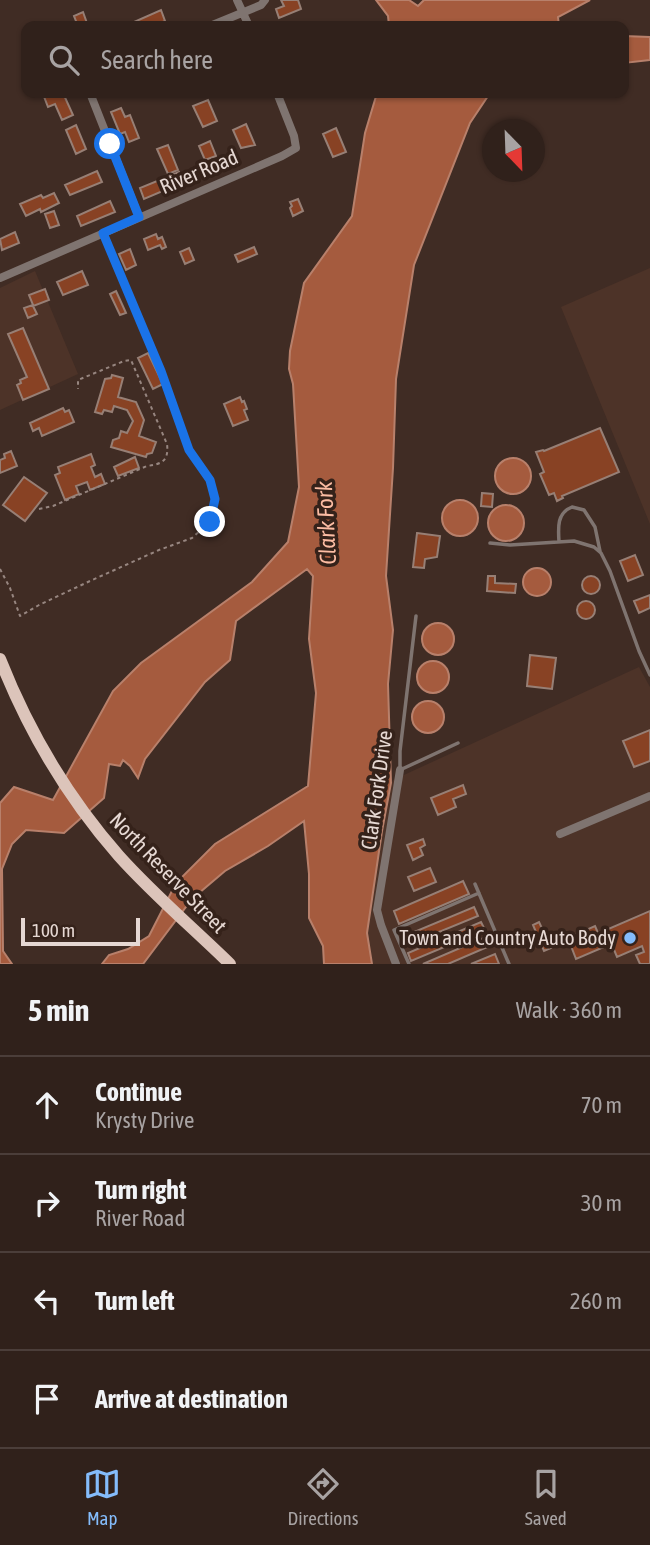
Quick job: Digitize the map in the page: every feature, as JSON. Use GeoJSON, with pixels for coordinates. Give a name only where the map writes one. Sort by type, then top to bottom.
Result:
{"type":"FeatureCollection","features":[{"type":"Feature","properties":{"kind":"highway","name":"North Reserve Street"},"geometry":{"type":"LineString","coordinates":[[0,659],[21,708],[48,757],[90,820],[145,883],[230,964]]}},
{"type":"Feature","properties":{"kind":"street"},"geometry":{"type":"LineString","coordinates":[[237,0],[246,21]]}},
{"type":"Feature","properties":{"kind":"street"},"geometry":{"type":"LineString","coordinates":[[221,21],[261,5],[265,0]]}},
{"type":"Feature","properties":{"kind":"street"},"geometry":{"type":"LineString","coordinates":[[92,98],[139,217]]}},
{"type":"Feature","properties":{"kind":"street","name":"River Road"},"geometry":{"type":"LineString","coordinates":[[0,278],[296,148],[279,98]]}},
{"type":"Feature","properties":{"kind":"street","name":"Clark Fork Drive"},"geometry":{"type":"LineString","coordinates":[[396,964],[377,910],[400,770]]}},
{"type":"Feature","properties":{"kind":"street"},"geometry":{"type":"LineString","coordinates":[[560,834],[650,796]]}},
{"type":"Feature","properties":{"kind":"lane"},"geometry":{"type":"LineString","coordinates":[[103,233],[161,371]]}},
{"type":"Feature","properties":{"kind":"lane"},"geometry":{"type":"LineString","coordinates":[[559,541],[558,524],[566,509],[572,507],[584,510],[595,527],[601,553],[650,675]]}},
{"type":"Feature","properties":{"kind":"lane"},"geometry":{"type":"LineString","coordinates":[[490,543],[574,541],[594,547],[601,553]]}},
{"type":"Feature","properties":{"kind":"lane","name":"Clark Fork Drive"},"geometry":{"type":"LineString","coordinates":[[400,770],[416,616]]}},
{"type":"Feature","properties":{"kind":"lane"},"geometry":{"type":"LineString","coordinates":[[400,770],[458,743]]}},
{"type":"Feature","properties":{"kind":"lane"},"geometry":{"type":"LineString","coordinates":[[475,884],[509,964]]}},
{"type":"Feature","properties":{"kind":"lane"},"geometry":{"type":"LineString","coordinates":[[410,964],[394,930],[479,893]]}},
{"type":"Feature","properties":{"kind":"path"},"geometry":{"type":"LineString","coordinates":[[39,509],[53,506],[147,466],[157,465],[167,457],[167,444],[131,360],[78,380],[78,389]]}},
{"type":"Feature","properties":{"kind":"path"},"geometry":{"type":"LineString","coordinates":[[0,569],[20,616],[90,581],[192,538],[210,522],[215,499],[210,480],[189,450],[161,371]]}},
{"type":"Feature","properties":{"kind":"shaded area"},"geometry":{"type":"Polygon","coordinates":[[[650,268],[650,524],[561,307],[650,268]]]}},
{"type":"Feature","properties":{"kind":"shaded area"},"geometry":{"type":"Polygon","coordinates":[[[35,271],[78,374],[0,410],[0,288],[35,271]]]}},
{"type":"Feature","properties":{"kind":"shaded area"},"geometry":{"type":"Polygon","coordinates":[[[639,667],[650,687],[650,964],[372,964],[367,933],[382,831],[393,780],[639,667]]]}},
{"type":"Feature","properties":{"kind":"water"},"geometry":{"type":"Polygon","coordinates":[[[376,0],[409,0],[418,6],[424,0],[590,0],[558,17],[558,21],[388,21],[388,16],[376,0]]]}},
{"type":"Feature","properties":{"kind":"water"},"geometry":{"type":"Polygon","coordinates":[[[629,36],[650,37],[650,60],[629,62],[629,36]]]}},
{"type":"Feature","properties":{"kind":"water","name":"Clark Fork"},"geometry":{"type":"Polygon","coordinates":[[[376,98],[487,98],[470,123],[414,265],[396,379],[386,576],[393,630],[388,684],[391,783],[367,933],[372,964],[324,964],[323,946],[309,918],[309,874],[304,821],[225,871],[192,899],[143,964],[102,964],[109,955],[128,949],[149,936],[176,883],[215,844],[308,786],[316,693],[309,639],[313,576],[307,569],[236,621],[230,660],[205,682],[145,759],[138,778],[123,760],[120,766],[109,764],[104,798],[64,833],[26,830],[12,844],[2,869],[3,951],[12,964],[0,964],[0,803],[14,787],[53,800],[113,691],[141,663],[252,582],[288,542],[299,487],[293,384],[289,369],[290,351],[304,283],[352,216],[365,133],[376,98]]]}},
{"type":"Feature","properties":{"kind":"water"},"geometry":{"type":"Polygon","coordinates":[[[513,458],[526,463],[531,476],[526,489],[513,494],[500,489],[495,476],[500,463],[513,458]]]}},
{"type":"Feature","properties":{"kind":"water"},"geometry":{"type":"Polygon","coordinates":[[[460,500],[473,505],[478,518],[473,531],[460,536],[447,531],[442,518],[447,505],[460,500]]]}},
{"type":"Feature","properties":{"kind":"water"},"geometry":{"type":"Polygon","coordinates":[[[506,505],[519,510],[524,523],[519,536],[506,541],[493,536],[488,523],[493,510],[506,505]]]}},
{"type":"Feature","properties":{"kind":"water"},"geometry":{"type":"Polygon","coordinates":[[[537,568],[547,572],[551,582],[547,592],[537,596],[527,592],[523,582],[527,572],[537,568]]]}},
{"type":"Feature","properties":{"kind":"water"},"geometry":{"type":"Polygon","coordinates":[[[438,623],[449,628],[454,639],[449,650],[438,655],[427,650],[422,639],[427,628],[438,623]]]}},
{"type":"Feature","properties":{"kind":"water"},"geometry":{"type":"Polygon","coordinates":[[[433,661],[444,666],[449,677],[444,688],[433,693],[422,688],[417,677],[422,666],[433,661]]]}},
{"type":"Feature","properties":{"kind":"water"},"geometry":{"type":"Polygon","coordinates":[[[428,701],[439,706],[444,717],[439,728],[428,733],[417,728],[412,717],[417,706],[428,701]]]}},
{"type":"Feature","properties":{"kind":"building"},"geometry":{"type":"Polygon","coordinates":[[[281,0],[298,0],[301,9],[279,18],[276,9],[284,6],[281,0]]]}},
{"type":"Feature","properties":{"kind":"building"},"geometry":{"type":"Polygon","coordinates":[[[161,10],[165,21],[136,21],[161,10]]]}},
{"type":"Feature","properties":{"kind":"building"},"geometry":{"type":"Polygon","coordinates":[[[83,12],[86,21],[76,21],[74,16],[83,12]]]}},
{"type":"Feature","properties":{"kind":"building"},"geometry":{"type":"Polygon","coordinates":[[[45,98],[65,98],[73,115],[62,120],[55,104],[48,107],[45,98]]]}},
{"type":"Feature","properties":{"kind":"building"},"geometry":{"type":"Polygon","coordinates":[[[208,100],[217,121],[203,127],[193,106],[208,100]]]}},
{"type":"Feature","properties":{"kind":"building"},"geometry":{"type":"Polygon","coordinates":[[[121,108],[125,117],[130,115],[139,138],[129,142],[125,132],[120,134],[111,112],[121,108]]]}},
{"type":"Feature","properties":{"kind":"building"},"geometry":{"type":"Polygon","coordinates":[[[246,124],[255,145],[241,148],[233,130],[246,124]]]}},
{"type":"Feature","properties":{"kind":"building"},"geometry":{"type":"Polygon","coordinates":[[[76,125],[86,149],[76,154],[66,130],[76,125]]]}},
{"type":"Feature","properties":{"kind":"building"},"geometry":{"type":"Polygon","coordinates":[[[336,128],[346,152],[333,157],[323,134],[336,128]]]}},
{"type":"Feature","properties":{"kind":"building"},"geometry":{"type":"Polygon","coordinates":[[[210,141],[216,156],[205,160],[199,146],[210,141]]]}},
{"type":"Feature","properties":{"kind":"building"},"geometry":{"type":"Polygon","coordinates":[[[168,145],[178,170],[168,174],[157,149],[168,145]]]}},
{"type":"Feature","properties":{"kind":"building"},"geometry":{"type":"Polygon","coordinates":[[[97,171],[102,182],[70,195],[65,185],[97,171]]]}},
{"type":"Feature","properties":{"kind":"building"},"geometry":{"type":"Polygon","coordinates":[[[179,172],[184,182],[144,199],[140,188],[179,172]]]}},
{"type":"Feature","properties":{"kind":"building"},"geometry":{"type":"Polygon","coordinates":[[[54,193],[59,203],[26,216],[20,204],[54,193]]]}},
{"type":"Feature","properties":{"kind":"building"},"geometry":{"type":"Polygon","coordinates":[[[298,199],[303,211],[293,216],[290,202],[298,199]]]}},
{"type":"Feature","properties":{"kind":"building"},"geometry":{"type":"Polygon","coordinates":[[[110,201],[115,212],[81,226],[77,216],[110,201]]]}},
{"type":"Feature","properties":{"kind":"building"},"geometry":{"type":"Polygon","coordinates":[[[54,211],[59,225],[50,228],[45,214],[54,211]]]}},
{"type":"Feature","properties":{"kind":"building"},"geometry":{"type":"Polygon","coordinates":[[[15,232],[19,243],[2,250],[0,239],[15,232]]]}},
{"type":"Feature","properties":{"kind":"building"},"geometry":{"type":"Polygon","coordinates":[[[156,234],[158,239],[162,237],[166,247],[162,249],[160,245],[148,250],[144,239],[156,234]]]}},
{"type":"Feature","properties":{"kind":"building"},"geometry":{"type":"Polygon","coordinates":[[[254,247],[257,254],[238,262],[235,255],[254,247]]]}},
{"type":"Feature","properties":{"kind":"building"},"geometry":{"type":"Polygon","coordinates":[[[189,248],[194,260],[185,264],[180,252],[189,248]]]}},
{"type":"Feature","properties":{"kind":"building"},"geometry":{"type":"Polygon","coordinates":[[[130,249],[136,265],[126,270],[119,254],[130,249]]]}},
{"type":"Feature","properties":{"kind":"building"},"geometry":{"type":"Polygon","coordinates":[[[82,271],[88,285],[63,295],[57,282],[82,271]]]}},
{"type":"Feature","properties":{"kind":"building"},"geometry":{"type":"Polygon","coordinates":[[[45,289],[49,300],[33,306],[37,314],[28,318],[24,308],[33,305],[29,295],[45,289]]]}},
{"type":"Feature","properties":{"kind":"building"},"geometry":{"type":"Polygon","coordinates":[[[116,291],[126,313],[120,315],[110,294],[116,291]]]}},
{"type":"Feature","properties":{"kind":"building"},"geometry":{"type":"Polygon","coordinates":[[[23,328],[49,389],[23,400],[17,385],[27,377],[8,334],[23,328]]]}},
{"type":"Feature","properties":{"kind":"building"},"geometry":{"type":"Polygon","coordinates":[[[148,353],[163,384],[153,389],[138,358],[148,353]]]}},
{"type":"Feature","properties":{"kind":"building"},"geometry":{"type":"Polygon","coordinates":[[[112,375],[123,378],[118,397],[136,402],[144,420],[139,436],[156,442],[152,453],[146,457],[111,447],[121,431],[127,433],[133,421],[127,410],[114,406],[112,412],[95,412],[105,379],[111,378],[112,375]]]}},
{"type":"Feature","properties":{"kind":"building"},"geometry":{"type":"Polygon","coordinates":[[[240,397],[247,409],[244,410],[248,420],[233,426],[224,404],[240,397]]]}},
{"type":"Feature","properties":{"kind":"building"},"geometry":{"type":"Polygon","coordinates":[[[63,408],[65,412],[69,410],[74,422],[42,436],[39,428],[33,431],[30,423],[63,408]]]}},
{"type":"Feature","properties":{"kind":"building"},"geometry":{"type":"Polygon","coordinates":[[[600,428],[619,472],[562,496],[563,498],[557,501],[554,493],[549,495],[540,474],[544,472],[536,452],[600,428]]]}},
{"type":"Feature","properties":{"kind":"building"},"geometry":{"type":"Polygon","coordinates":[[[11,451],[17,466],[0,473],[0,460],[5,458],[4,454],[11,451]]]}},
{"type":"Feature","properties":{"kind":"building"},"geometry":{"type":"Polygon","coordinates":[[[91,454],[95,465],[91,467],[95,477],[101,474],[105,484],[90,490],[87,482],[76,486],[79,494],[65,500],[55,475],[60,473],[58,467],[91,454]]]}},
{"type":"Feature","properties":{"kind":"building"},"geometry":{"type":"Polygon","coordinates":[[[135,457],[139,468],[118,476],[114,467],[135,457]]]}},
{"type":"Feature","properties":{"kind":"building"},"geometry":{"type":"Polygon","coordinates":[[[24,477],[47,493],[25,521],[3,505],[24,477]]]}},
{"type":"Feature","properties":{"kind":"building"},"geometry":{"type":"Polygon","coordinates":[[[482,493],[493,494],[492,507],[481,506],[482,493]]]}},
{"type":"Feature","properties":{"kind":"building"},"geometry":{"type":"Polygon","coordinates":[[[417,533],[440,536],[437,557],[425,559],[424,568],[413,567],[417,533]]]}},
{"type":"Feature","properties":{"kind":"building"},"geometry":{"type":"Polygon","coordinates":[[[635,555],[643,575],[628,581],[620,561],[635,555]]]}},
{"type":"Feature","properties":{"kind":"building"},"geometry":{"type":"Polygon","coordinates":[[[488,576],[495,576],[495,583],[516,584],[515,593],[487,591],[488,576]]]}},
{"type":"Feature","properties":{"kind":"building"},"geometry":{"type":"Polygon","coordinates":[[[587,576],[595,576],[600,585],[598,592],[587,594],[582,589],[582,581],[587,576]]]}},
{"type":"Feature","properties":{"kind":"building"},"geometry":{"type":"Polygon","coordinates":[[[650,595],[650,608],[639,613],[634,601],[650,595]]]}},
{"type":"Feature","properties":{"kind":"building"},"geometry":{"type":"Polygon","coordinates":[[[586,601],[593,603],[593,617],[586,619],[579,617],[577,610],[579,603],[586,601]]]}},
{"type":"Feature","properties":{"kind":"building"},"geometry":{"type":"Polygon","coordinates":[[[530,655],[556,658],[552,689],[527,686],[530,655]]]}},
{"type":"Feature","properties":{"kind":"building"},"geometry":{"type":"Polygon","coordinates":[[[650,730],[650,761],[634,767],[623,741],[650,730]]]}},
{"type":"Feature","properties":{"kind":"building"},"geometry":{"type":"Polygon","coordinates":[[[463,785],[466,794],[453,799],[456,807],[438,815],[431,798],[463,785]]]}},
{"type":"Feature","properties":{"kind":"building"},"geometry":{"type":"Polygon","coordinates":[[[423,839],[425,845],[420,848],[423,855],[413,860],[407,845],[423,839]]]}},
{"type":"Feature","properties":{"kind":"building"},"geometry":{"type":"Polygon","coordinates":[[[430,868],[436,882],[414,891],[408,877],[430,868]]]}},
{"type":"Feature","properties":{"kind":"building"},"geometry":{"type":"Polygon","coordinates":[[[463,881],[469,894],[399,924],[394,911],[463,881]]]}},
{"type":"Feature","properties":{"kind":"building"},"geometry":{"type":"Polygon","coordinates":[[[474,907],[478,916],[405,946],[402,937],[474,907]]]}},
{"type":"Feature","properties":{"kind":"building","name":"Town and Country Auto Body"},"geometry":{"type":"Polygon","coordinates":[[[650,911],[650,964],[640,964],[636,955],[644,952],[642,946],[617,957],[606,930],[650,911]]]}},
{"type":"Feature","properties":{"kind":"building"},"geometry":{"type":"Polygon","coordinates":[[[481,922],[485,930],[411,961],[408,953],[481,922]]]}},
{"type":"Feature","properties":{"kind":"building"},"geometry":{"type":"Polygon","coordinates":[[[539,922],[551,948],[544,951],[533,925],[539,922]]]}},
{"type":"Feature","properties":{"kind":"building"},"geometry":{"type":"Polygon","coordinates":[[[595,926],[604,947],[576,959],[568,938],[595,926]]]}},
{"type":"Feature","properties":{"kind":"building"},"geometry":{"type":"Polygon","coordinates":[[[488,936],[492,945],[448,964],[423,964],[488,936]]]}},
{"type":"Feature","properties":{"kind":"building"},"geometry":{"type":"Polygon","coordinates":[[[495,954],[499,964],[471,964],[495,954]]]}},
{"type":"Feature","properties":{"kind":"place","name":"Town and Country Auto Body"},"geometry":{"type":"Point","coordinates":[630,938]}},
{"type":"Feature","properties":{"kind":"route"},"geometry":{"type":"LineString","coordinates":[[110,144],[139,217],[103,233],[161,371],[189,450],[210,480],[215,499],[210,522]]}}]}
